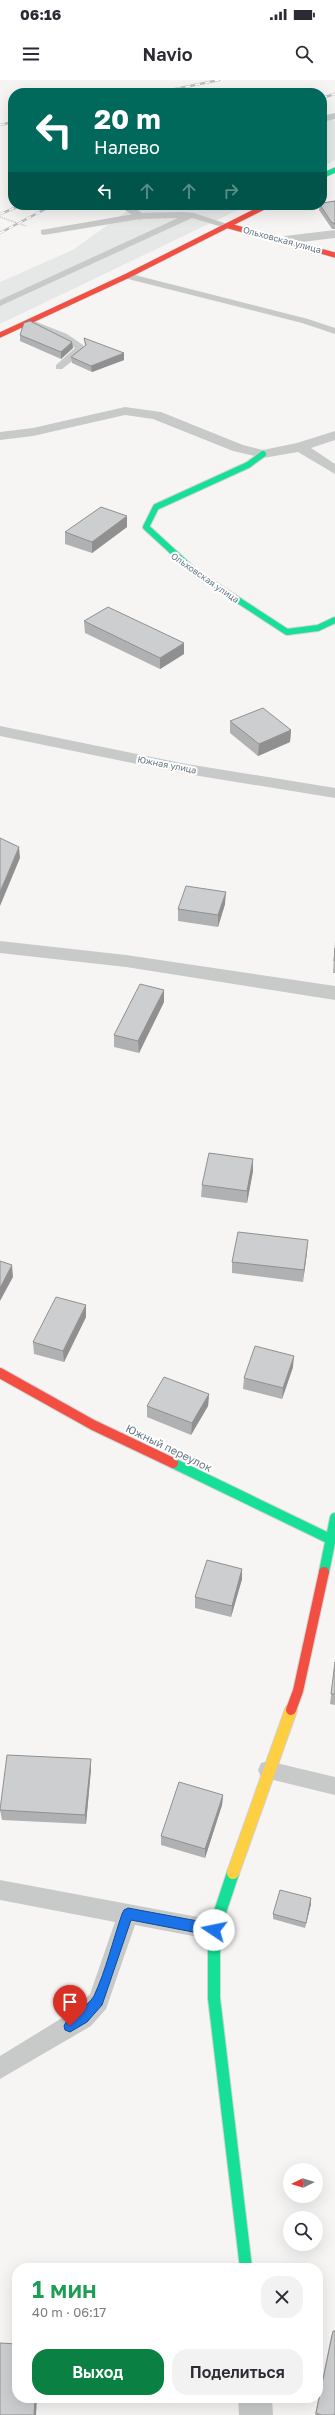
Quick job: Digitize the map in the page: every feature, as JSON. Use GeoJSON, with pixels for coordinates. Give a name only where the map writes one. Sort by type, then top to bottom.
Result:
{"type":"FeatureCollection","features":[{"type":"Feature","properties":{"kind":"street"},"geometry":{"type":"LineString","coordinates":[[131,210],[140,216]]}},
{"type":"Feature","properties":{"kind":"street"},"geometry":{"type":"LineString","coordinates":[[0,336],[127,276],[259,210]]}},
{"type":"Feature","properties":{"kind":"street","name":"Ольховская улица"},"geometry":{"type":"LineString","coordinates":[[229,226],[285,240],[335,255]]}},
{"type":"Feature","properties":{"kind":"street"},"geometry":{"type":"LineString","coordinates":[[285,240],[335,234]]}},
{"type":"Feature","properties":{"kind":"street","name":"Ольховская улица"},"geometry":{"type":"LineString","coordinates":[[0,436],[33,432],[125,411],[156,415],[238,448],[263,454],[300,447],[335,435]]}},
{"type":"Feature","properties":{"kind":"street"},"geometry":{"type":"LineString","coordinates":[[300,447],[335,470]]}},
{"type":"Feature","properties":{"kind":"street","name":"Ольховская улица"},"geometry":{"type":"LineString","coordinates":[[263,454],[248,465],[156,507],[146,527],[165,549],[187,567],[287,632],[318,628],[335,620]]}},
{"type":"Feature","properties":{"kind":"street","name":"Южная улица"},"geometry":{"type":"LineString","coordinates":[[0,731],[180,768],[335,793]]}},
{"type":"Feature","properties":{"kind":"street"},"geometry":{"type":"LineString","coordinates":[[0,947],[126,961],[335,993]]}},
{"type":"Feature","properties":{"kind":"street","name":"Южный переулок"},"geometry":{"type":"LineString","coordinates":[[0,1373],[93,1425],[330,1540]]}},
{"type":"Feature","properties":{"kind":"street"},"geometry":{"type":"LineString","coordinates":[[245,2263],[214,1998],[214,1930],[268,1770],[298,1691],[335,1518]]}},
{"type":"Feature","properties":{"kind":"street"},"geometry":{"type":"LineString","coordinates":[[255,2403],[256,2415]]}},
{"type":"Feature","properties":{"kind":"lane"},"geometry":{"type":"LineString","coordinates":[[0,303],[191,215]]}},
{"type":"Feature","properties":{"kind":"lane"},"geometry":{"type":"LineString","coordinates":[[44,232],[140,216],[191,215],[229,226]]}},
{"type":"Feature","properties":{"kind":"lane"},"geometry":{"type":"LineString","coordinates":[[127,276],[305,321],[335,331]]}},
{"type":"Feature","properties":{"kind":"lane"},"geometry":{"type":"LineString","coordinates":[[29,322],[64,336],[80,347],[80,351],[59,366]]}},
{"type":"Feature","properties":{"kind":"lane"},"geometry":{"type":"LineString","coordinates":[[268,1770],[335,1786]]}},
{"type":"Feature","properties":{"kind":"lane"},"geometry":{"type":"LineString","coordinates":[[0,1890],[214,1930]]}},
{"type":"Feature","properties":{"kind":"lane"},"geometry":{"type":"LineString","coordinates":[[0,2068],[83,2018],[98,2001],[128,1914]]}},
{"type":"Feature","properties":{"kind":"path"},"geometry":{"type":"LineString","coordinates":[[0,217],[44,232]]}},
{"type":"Feature","properties":{"kind":"shaded area"},"geometry":{"type":"Polygon","coordinates":[[[327,118],[335,121],[335,160],[327,164],[327,118]]]}},
{"type":"Feature","properties":{"kind":"shaded area"},"geometry":{"type":"Polygon","coordinates":[[[128,210],[238,210],[0,324],[0,282],[73,250],[128,210]]]}},
{"type":"Feature","properties":{"kind":"building"},"geometry":{"type":"Polygon","coordinates":[[[335,201],[335,223],[332,223],[323,210],[327,210],[327,202],[335,201]]]}},
{"type":"Feature","properties":{"kind":"building"},"geometry":{"type":"Polygon","coordinates":[[[30,321],[72,342],[61,352],[20,335],[24,323],[30,321]]]}},
{"type":"Feature","properties":{"kind":"building"},"geometry":{"type":"Polygon","coordinates":[[[84,338],[124,353],[91,366],[71,357],[86,345],[84,338]]]}},
{"type":"Feature","properties":{"kind":"building"},"geometry":{"type":"Polygon","coordinates":[[[101,507],[127,516],[92,542],[65,532],[101,507]]]}},
{"type":"Feature","properties":{"kind":"building"},"geometry":{"type":"Polygon","coordinates":[[[108,607],[184,643],[160,658],[84,621],[108,607]]]}},
{"type":"Feature","properties":{"kind":"building"},"geometry":{"type":"Polygon","coordinates":[[[263,708],[291,730],[259,744],[230,721],[263,708]]]}},
{"type":"Feature","properties":{"kind":"building"},"geometry":{"type":"Polygon","coordinates":[[[0,838],[19,847],[0,892],[0,838]]]}},
{"type":"Feature","properties":{"kind":"building"},"geometry":{"type":"Polygon","coordinates":[[[186,886],[226,892],[218,915],[178,909],[186,886]]]}},
{"type":"Feature","properties":{"kind":"building"},"geometry":{"type":"Polygon","coordinates":[[[140,984],[164,990],[138,1041],[114,1035],[140,984]]]}},
{"type":"Feature","properties":{"kind":"building"},"geometry":{"type":"Polygon","coordinates":[[[209,1153],[253,1159],[247,1191],[202,1185],[209,1153]]]}},
{"type":"Feature","properties":{"kind":"building"},"geometry":{"type":"Polygon","coordinates":[[[238,1232],[308,1240],[304,1270],[232,1262],[238,1232]]]}},
{"type":"Feature","properties":{"kind":"building"},"geometry":{"type":"Polygon","coordinates":[[[0,1261],[12,1265],[0,1288],[0,1261]]]}},
{"type":"Feature","properties":{"kind":"building"},"geometry":{"type":"Polygon","coordinates":[[[56,1297],[86,1305],[63,1351],[33,1342],[56,1297]]]}},
{"type":"Feature","properties":{"kind":"building"},"geometry":{"type":"Polygon","coordinates":[[[255,1346],[294,1356],[283,1388],[244,1378],[255,1346]]]}},
{"type":"Feature","properties":{"kind":"building"},"geometry":{"type":"Polygon","coordinates":[[[164,1377],[209,1394],[192,1423],[147,1406],[164,1377]]]}},
{"type":"Feature","properties":{"kind":"building"},"geometry":{"type":"Polygon","coordinates":[[[207,1560],[242,1569],[232,1606],[195,1597],[207,1560]]]}},
{"type":"Feature","properties":{"kind":"building"},"geometry":{"type":"Polygon","coordinates":[[[335,1662],[335,1694],[331,1694],[335,1662]]]}},
{"type":"Feature","properties":{"kind":"building"},"geometry":{"type":"Polygon","coordinates":[[[7,1755],[91,1759],[85,1815],[0,1810],[7,1755]]]}},
{"type":"Feature","properties":{"kind":"building"},"geometry":{"type":"Polygon","coordinates":[[[179,1782],[223,1795],[205,1849],[161,1836],[179,1782]]]}},
{"type":"Feature","properties":{"kind":"building"},"geometry":{"type":"Polygon","coordinates":[[[280,1890],[311,1898],[306,1923],[273,1914],[280,1890]]]}},
{"type":"Feature","properties":{"kind":"building"},"geometry":{"type":"Polygon","coordinates":[[[333,2331],[335,2331],[335,2415],[321,2415],[316,2413],[318,2403],[323,2403],[323,2379],[333,2331]]]}},
{"type":"Feature","properties":{"kind":"building"},"geometry":{"type":"Polygon","coordinates":[[[0,2343],[12,2344],[12,2403],[35,2403],[34,2415],[0,2415],[0,2343]]]}},
{"type":"Feature","properties":{"kind":"railway"},"geometry":{"type":"LineString","coordinates":[[180,88],[219,80]]}},
{"type":"Feature","properties":{"kind":"railway"},"geometry":{"type":"LineString","coordinates":[[327,96],[335,94]]}},
{"type":"Feature","properties":{"kind":"railway"},"geometry":{"type":"LineString","coordinates":[[0,125],[8,123]]}},
{"type":"Feature","properties":{"kind":"railway"},"geometry":{"type":"LineString","coordinates":[[0,214],[10,210]]}},
{"type":"Feature","properties":{"kind":"railway"},"geometry":{"type":"LineString","coordinates":[[0,233],[44,210]]}},
{"type":"Feature","properties":{"kind":"traffic: fast"},"geometry":{"type":"LineString","coordinates":[[327,174],[335,170]]}},
{"type":"Feature","properties":{"kind":"traffic: fast"},"geometry":{"type":"LineString","coordinates":[[263,454],[248,465],[156,507],[146,527],[195,572],[287,632],[318,628],[335,620]]}},
{"type":"Feature","properties":{"kind":"traffic: fast"},"geometry":{"type":"LineString","coordinates":[[173,1463],[330,1539]]}},
{"type":"Feature","properties":{"kind":"traffic: fast"},"geometry":{"type":"LineString","coordinates":[[324,1572],[335,1518]]}},
{"type":"Feature","properties":{"kind":"traffic: fast"},"geometry":{"type":"LineString","coordinates":[[233,1873],[214,1930],[214,1998],[245,2263]]}},
{"type":"Feature","properties":{"kind":"traffic: slow"},"geometry":{"type":"LineString","coordinates":[[233,1873],[291,1710]]}},
{"type":"Feature","properties":{"kind":"traffic: jam"},"geometry":{"type":"LineString","coordinates":[[0,335],[127,276],[258,210]]}},
{"type":"Feature","properties":{"kind":"traffic: jam"},"geometry":{"type":"LineString","coordinates":[[229,226],[335,255]]}},
{"type":"Feature","properties":{"kind":"traffic: jam"},"geometry":{"type":"LineString","coordinates":[[0,1373],[93,1425],[173,1463]]}},
{"type":"Feature","properties":{"kind":"traffic: jam"},"geometry":{"type":"LineString","coordinates":[[291,1710],[298,1691],[324,1572]]}},
{"type":"Feature","properties":{"kind":"route"},"geometry":{"type":"LineString","coordinates":[[70,2026],[83,2018],[98,2001],[128,1914],[214,1930]]}}]}
